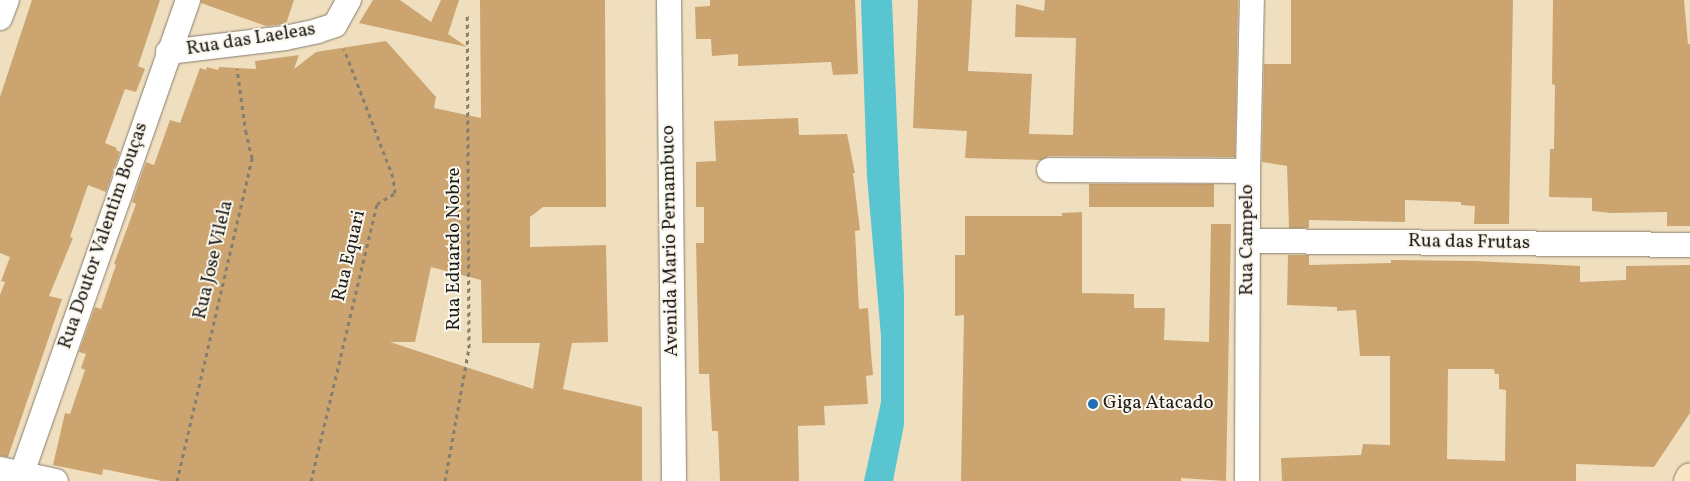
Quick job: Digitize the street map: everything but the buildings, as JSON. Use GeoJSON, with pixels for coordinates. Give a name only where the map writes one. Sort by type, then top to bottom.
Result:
{"type":"FeatureCollection","features":[{"type":"Feature","properties":{"kind":"main road"},"geometry":{"type":"LineString","coordinates":[[1688,481],[1690,477]]}},
{"type":"Feature","properties":{"kind":"street"},"geometry":{"type":"LineString","coordinates":[[0,18],[7,0]]}},
{"type":"Feature","properties":{"kind":"street","name":"Rua Doutor Valentim Bouças"},"geometry":{"type":"LineString","coordinates":[[11,471],[188,0]]}},
{"type":"Feature","properties":{"kind":"street","name":"Rua das Laeleas"},"geometry":{"type":"LineString","coordinates":[[168,52],[285,38],[317,31],[335,25],[349,0]]}},
{"type":"Feature","properties":{"kind":"street","name":"Avenida Mario Pernambuco"},"geometry":{"type":"LineString","coordinates":[[669,0],[674,481]]}},
{"type":"Feature","properties":{"kind":"street","name":"Rua Campelo"},"geometry":{"type":"LineString","coordinates":[[1247,481],[1248,171],[1252,0]]}},
{"type":"Feature","properties":{"kind":"street"},"geometry":{"type":"LineString","coordinates":[[1049,170],[1248,171]]}},
{"type":"Feature","properties":{"kind":"street","name":"Rua das Frutas"},"geometry":{"type":"LineString","coordinates":[[1248,241],[1690,245]]}},
{"type":"Feature","properties":{"kind":"street"},"geometry":{"type":"LineString","coordinates":[[11,471],[56,481]]}},
{"type":"Feature","properties":{"kind":"path","name":"Rua Eduardo Nobre"},"geometry":{"type":"LineString","coordinates":[[444,481],[469,348],[468,14]]}},
{"type":"Feature","properties":{"kind":"path","name":"Rua Equari"},"geometry":{"type":"LineString","coordinates":[[311,481],[377,204],[395,193],[393,177],[335,25]]}},
{"type":"Feature","properties":{"kind":"path","name":"Rua Jose Vilela"},"geometry":{"type":"LineString","coordinates":[[176,481],[252,158],[246,133],[236,55],[228,46]]}},
{"type":"Feature","properties":{"kind":"water"},"geometry":{"type":"Polygon","coordinates":[[[861,0],[892,0],[904,295],[904,425],[893,481],[864,481],[881,402],[881,336],[867,177],[861,0]]]}},
{"type":"Feature","properties":{"kind":"place","name":"Giga Atacado"},"geometry":{"type":"Point","coordinates":[1093,404]}}]}
